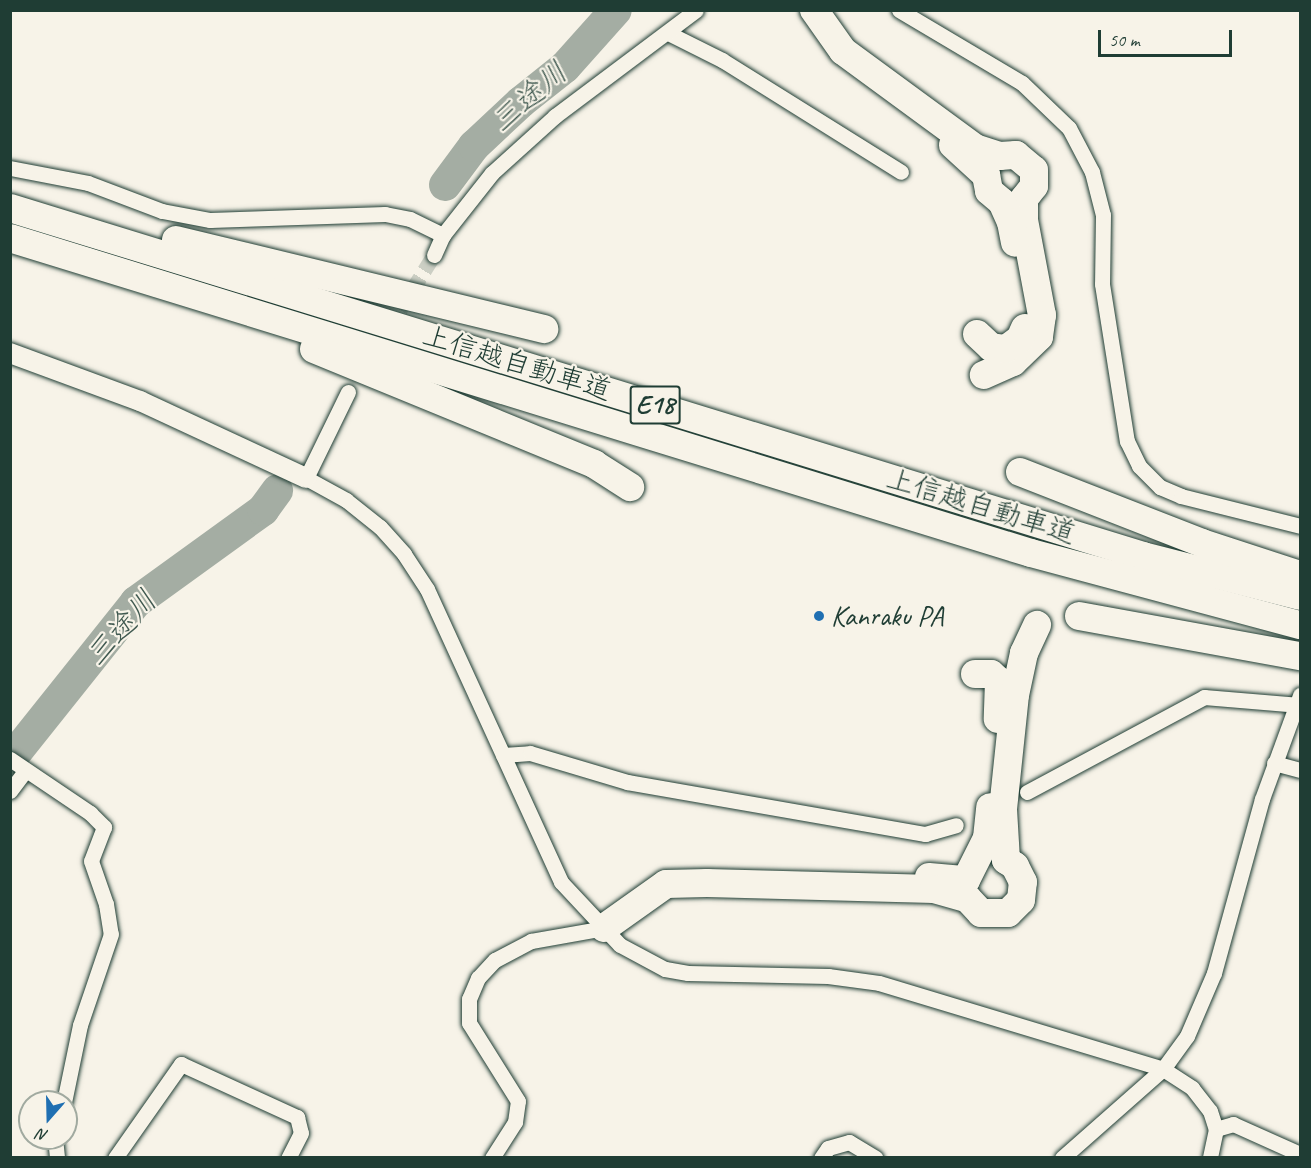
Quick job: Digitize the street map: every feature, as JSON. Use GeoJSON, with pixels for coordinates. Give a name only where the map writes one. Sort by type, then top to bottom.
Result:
{"type":"FeatureCollection","features":[{"type":"Feature","properties":{"kind":"highway"},"geometry":{"type":"LineString","coordinates":[[804,10],[831,57],[969,157],[986,175],[989,191],[1002,202],[1011,222],[1027,310],[1025,327],[1020,339],[1006,349],[991,347],[977,334]]}},
{"type":"Feature","properties":{"kind":"highway"},"geometry":{"type":"LineString","coordinates":[[814,10],[843,51],[975,148],[1000,156],[1016,154],[1034,170],[1034,186],[1024,199],[1024,220],[1042,315],[1039,337],[1012,362],[984,375]]}},
{"type":"Feature","properties":{"kind":"highway"},"geometry":{"type":"LineString","coordinates":[[10,201],[544,329]]}},
{"type":"Feature","properties":{"kind":"highway","name":"上信越自動車道"},"geometry":{"type":"LineString","coordinates":[[10,207],[1133,553],[1300,596]]}},
{"type":"Feature","properties":{"kind":"highway","name":"上信越自動車道"},"geometry":{"type":"LineString","coordinates":[[10,238],[1031,553],[1300,625]]}},
{"type":"Feature","properties":{"kind":"highway"},"geometry":{"type":"LineString","coordinates":[[10,243],[326,353],[594,464],[630,487]]}},
{"type":"Feature","properties":{"kind":"highway"},"geometry":{"type":"LineString","coordinates":[[1020,472],[1202,543],[1300,575]]}},
{"type":"Feature","properties":{"kind":"highway"},"geometry":{"type":"LineString","coordinates":[[1079,616],[1300,657]]}},
{"type":"Feature","properties":{"kind":"highway"},"geometry":{"type":"LineString","coordinates":[[604,928],[666,884],[934,889],[968,899],[981,913],[999,916],[1008,913],[1021,900],[1023,882],[1015,866],[1006,860],[1002,834],[1004,798],[1015,695],[1024,653],[1037,625]]}},
{"type":"Feature","properties":{"kind":"highway"},"geometry":{"type":"LineString","coordinates":[[604,928],[618,902],[629,890],[669,871],[966,880],[987,838],[1000,698],[999,681],[991,674],[975,674]]}},
{"type":"Feature","properties":{"kind":"street"},"geometry":{"type":"LineString","coordinates":[[434,255],[443,235],[492,173],[555,116],[670,34],[696,10]]}},
{"type":"Feature","properties":{"kind":"street"},"geometry":{"type":"LineString","coordinates":[[899,10],[1022,83],[1074,137],[1092,172],[1103,214],[1102,284],[1127,441],[1139,466],[1160,487],[1181,496],[1300,526]]}},
{"type":"Feature","properties":{"kind":"street"},"geometry":{"type":"LineString","coordinates":[[670,34],[722,60],[901,172]]}},
{"type":"Feature","properties":{"kind":"street"},"geometry":{"type":"LineString","coordinates":[[10,168],[88,183],[162,211],[210,220],[386,214],[410,219],[443,235]]}},
{"type":"Feature","properties":{"kind":"street"},"geometry":{"type":"LineString","coordinates":[[10,353],[140,401],[306,478],[371,520],[404,554],[426,589],[561,882],[620,945],[665,969],[688,973],[828,976],[879,983],[1163,1069],[1192,1088],[1210,1112],[1216,1129],[1210,1158]]}},
{"type":"Feature","properties":{"kind":"street"},"geometry":{"type":"LineString","coordinates":[[306,478],[348,392]]}},
{"type":"Feature","properties":{"kind":"street"},"geometry":{"type":"LineString","coordinates":[[1027,792],[1204,697],[1298,701],[1275,763],[1214,973],[1187,1036],[1163,1069],[1062,1158]]}},
{"type":"Feature","properties":{"kind":"street"},"geometry":{"type":"LineString","coordinates":[[503,755],[530,753],[627,782],[925,834],[956,825]]}},
{"type":"Feature","properties":{"kind":"street"},"geometry":{"type":"LineString","coordinates":[[10,759],[90,813],[104,827],[91,861],[106,904],[111,934],[80,1025],[66,1090]]}},
{"type":"Feature","properties":{"kind":"street"},"geometry":{"type":"LineString","coordinates":[[1275,763],[1300,770]]}},
{"type":"Feature","properties":{"kind":"street"},"geometry":{"type":"LineString","coordinates":[[10,791],[24,770]]}},
{"type":"Feature","properties":{"kind":"street"},"geometry":{"type":"LineString","coordinates":[[492,1158],[515,1122],[518,1101],[469,1023],[469,999],[478,978],[495,960],[531,941],[604,928]]}},
{"type":"Feature","properties":{"kind":"street"},"geometry":{"type":"LineString","coordinates":[[116,1158],[181,1064],[297,1117],[301,1133],[288,1158]]}},
{"type":"Feature","properties":{"kind":"street"},"geometry":{"type":"LineString","coordinates":[[1216,1129],[1233,1124],[1300,1154]]}},
{"type":"Feature","properties":{"kind":"street"},"geometry":{"type":"LineString","coordinates":[[821,1158],[828,1148],[849,1142],[876,1158]]}},
{"type":"Feature","properties":{"kind":"waterway","name":"三途川"},"geometry":{"type":"LineString","coordinates":[[445,185],[474,146],[521,102],[565,67],[616,10]]}},
{"type":"Feature","properties":{"kind":"waterway","name":"三途川"},"geometry":{"type":"LineString","coordinates":[[10,760],[136,602],[263,510],[277,491]]}},
{"type":"Feature","properties":{"kind":"tunnel"},"geometry":{"type":"LineString","coordinates":[[388,329],[434,255]]}},
{"type":"Feature","properties":{"kind":"place","name":"Kanraku PA"},"geometry":{"type":"Point","coordinates":[819,616]}}]}
